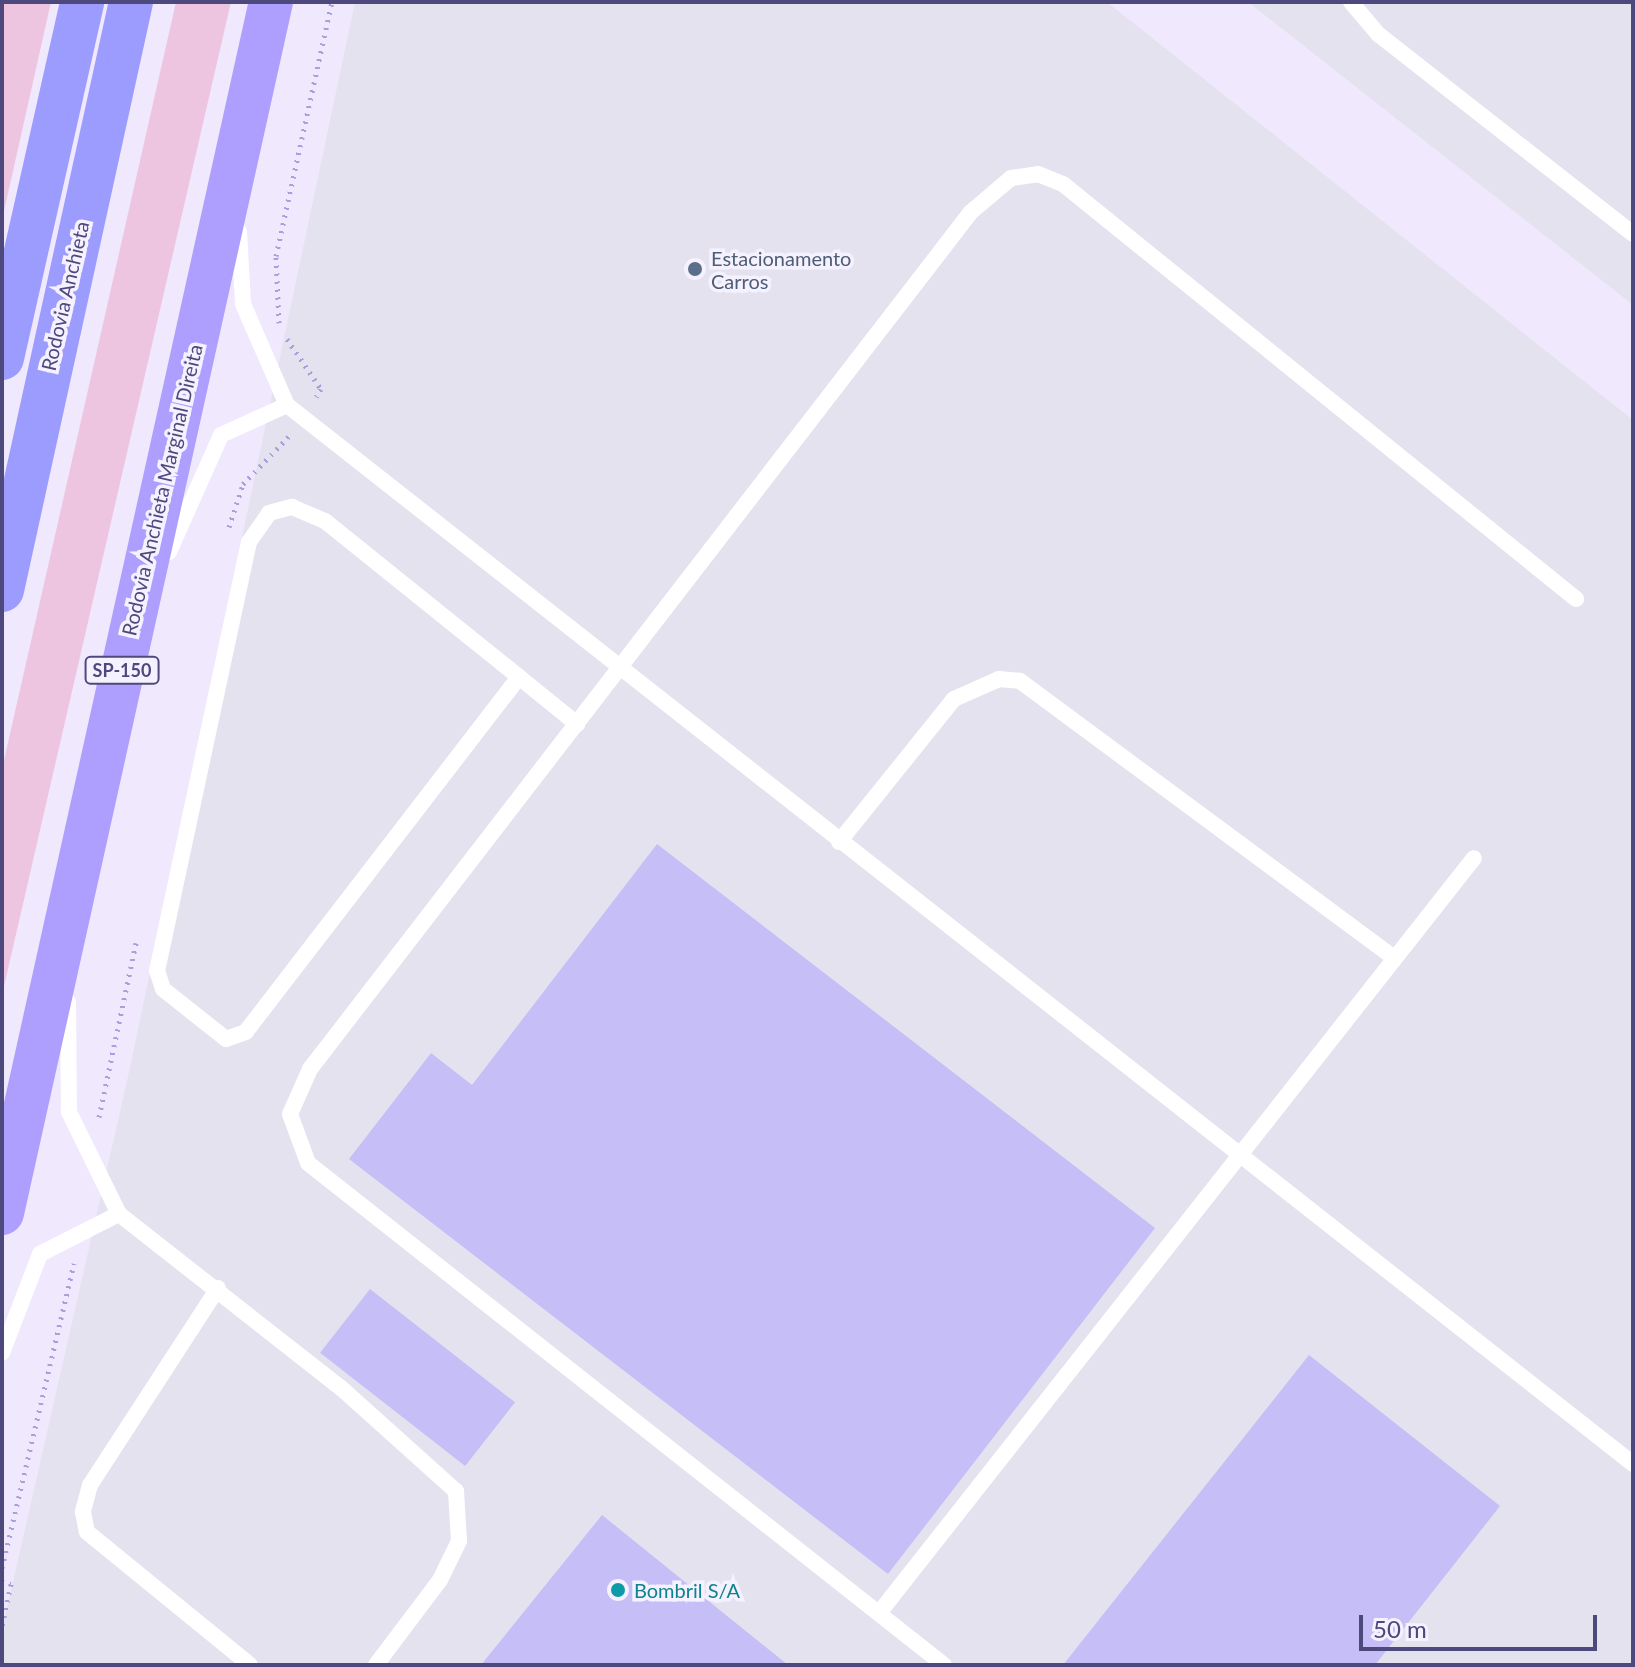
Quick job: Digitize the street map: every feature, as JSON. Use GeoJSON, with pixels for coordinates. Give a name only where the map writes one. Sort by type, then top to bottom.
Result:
{"type":"FeatureCollection","features":[{"type":"Feature","properties":{"kind":"highway"},"geometry":{"type":"LineString","coordinates":[[2,358],[82,2]]}},
{"type":"Feature","properties":{"kind":"highway","name":"Rodovia Anchieta"},"geometry":{"type":"LineString","coordinates":[[2,590],[131,2]]}},
{"type":"Feature","properties":{"kind":"highway","name":"Rodovia Anchieta Marginal Direita"},"geometry":{"type":"LineString","coordinates":[[2,1213],[271,2]]}},
{"type":"Feature","properties":{"kind":"lane"},"geometry":{"type":"LineString","coordinates":[[1351,2],[1378,34],[1633,234]]}},
{"type":"Feature","properties":{"kind":"lane"},"geometry":{"type":"LineString","coordinates":[[244,127],[243,304],[287,405],[623,665],[839,842],[1239,1152],[1633,1464]]}},
{"type":"Feature","properties":{"kind":"lane"},"geometry":{"type":"LineString","coordinates":[[944,1665],[308,1163],[294,1141],[290,1114],[310,1069],[971,212],[1011,178],[1038,174],[1063,184],[1576,599]]}},
{"type":"Feature","properties":{"kind":"lane"},"geometry":{"type":"LineString","coordinates":[[102,759],[204,464],[235,423],[287,405]]}},
{"type":"Feature","properties":{"kind":"lane"},"geometry":{"type":"LineString","coordinates":[[519,677],[246,1032],[226,1039],[163,989],[157,971],[249,542],[269,513],[292,507],[325,521],[519,677],[577,724]]}},
{"type":"Feature","properties":{"kind":"lane"},"geometry":{"type":"LineString","coordinates":[[839,842],[954,699],[999,679],[1020,681],[1394,958]]}},
{"type":"Feature","properties":{"kind":"lane"},"geometry":{"type":"LineString","coordinates":[[879,1613],[1239,1152],[1474,858]]}},
{"type":"Feature","properties":{"kind":"lane"},"geometry":{"type":"LineString","coordinates":[[80,864],[64,1059],[69,1112],[119,1214],[218,1288],[456,1491],[459,1541],[376,1665]]}},
{"type":"Feature","properties":{"kind":"lane"},"geometry":{"type":"LineString","coordinates":[[2,1353],[40,1254],[119,1214]]}},
{"type":"Feature","properties":{"kind":"lane"},"geometry":{"type":"LineString","coordinates":[[218,1288],[90,1485],[83,1512],[87,1532],[250,1665]]}},
{"type":"Feature","properties":{"kind":"path"},"geometry":{"type":"LineString","coordinates":[[226,541],[243,484],[303,416],[321,389],[279,328],[276,256],[332,2]]}},
{"type":"Feature","properties":{"kind":"path"},"geometry":{"type":"LineString","coordinates":[[96,1135],[138,933]]}},
{"type":"Feature","properties":{"kind":"path"},"geometry":{"type":"LineString","coordinates":[[2,1568],[77,1247],[119,1214]]}},
{"type":"Feature","properties":{"kind":"path"},"geometry":{"type":"LineString","coordinates":[[2,1582],[11,1584],[2,1626]]}},
{"type":"Feature","properties":{"kind":"shaded area"},"geometry":{"type":"Polygon","coordinates":[[[2,2],[51,2],[2,220],[2,2]]]}},
{"type":"Feature","properties":{"kind":"shaded area"},"geometry":{"type":"Polygon","coordinates":[[[176,2],[231,2],[2,995],[2,769],[176,2]]]}},
{"type":"Feature","properties":{"kind":"shaded area"},"geometry":{"type":"Polygon","coordinates":[[[355,2],[1107,2],[1633,420],[1633,1665],[2,1665],[2,1630],[127,1081],[355,2]]]}},
{"type":"Feature","properties":{"kind":"shaded area"},"geometry":{"type":"Polygon","coordinates":[[[1248,2],[1633,2],[1633,305],[1248,2]]]}},
{"type":"Feature","properties":{"kind":"building"},"geometry":{"type":"Polygon","coordinates":[[[657,844],[1155,1228],[888,1574],[349,1159],[431,1053],[472,1085],[657,844]]]}},
{"type":"Feature","properties":{"kind":"building"},"geometry":{"type":"Polygon","coordinates":[[[370,1289],[515,1402],[465,1466],[320,1353],[370,1289]]]}},
{"type":"Feature","properties":{"kind":"building"},"geometry":{"type":"Polygon","coordinates":[[[1309,1355],[1500,1506],[1375,1665],[1063,1665],[1309,1355]]]}},
{"type":"Feature","properties":{"kind":"building","name":"Bombril S/A"},"geometry":{"type":"Polygon","coordinates":[[[602,1515],[788,1665],[481,1665],[602,1515]]]}},
{"type":"Feature","properties":{"kind":"place","name":"Estacionamento Carros"},"geometry":{"type":"Point","coordinates":[695,269]}},
{"type":"Feature","properties":{"kind":"place","name":"Bombril S/A"},"geometry":{"type":"Point","coordinates":[618,1590]}}]}
